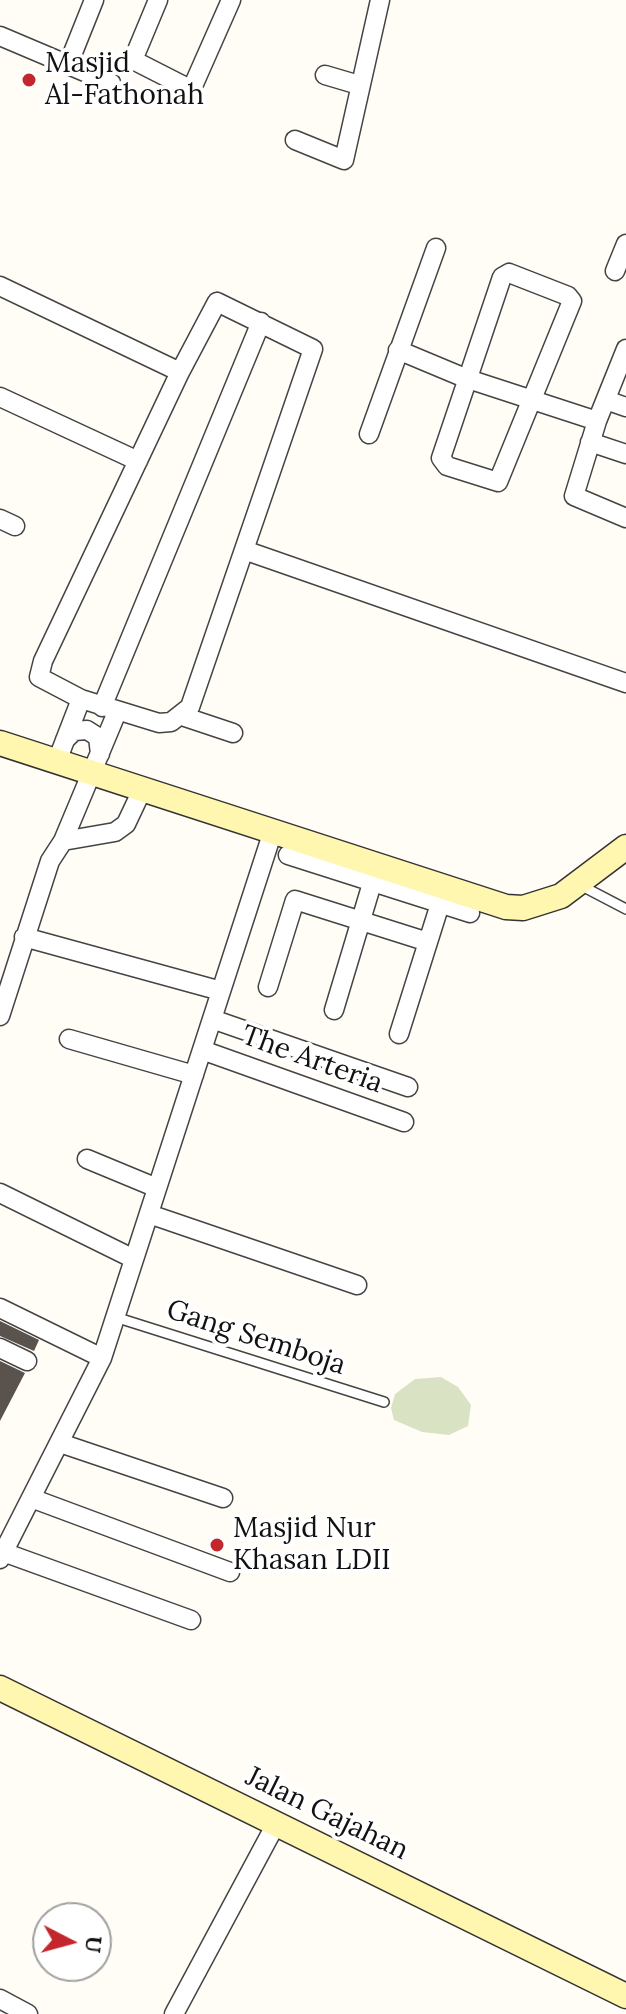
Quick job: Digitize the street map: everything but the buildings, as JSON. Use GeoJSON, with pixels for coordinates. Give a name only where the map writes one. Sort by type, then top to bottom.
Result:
{"type":"FeatureCollection","features":[{"type":"Feature","properties":{"kind":"street"},"geometry":{"type":"LineString","coordinates":[[68,65],[94,0]]}},
{"type":"Feature","properties":{"kind":"street"},"geometry":{"type":"LineString","coordinates":[[158,0],[133,60],[188,88],[193,86],[231,0]]}},
{"type":"Feature","properties":{"kind":"street"},"geometry":{"type":"LineString","coordinates":[[295,140],[344,160],[380,0]]}},
{"type":"Feature","properties":{"kind":"street"},"geometry":{"type":"LineString","coordinates":[[0,36],[111,83]]}},
{"type":"Feature","properties":{"kind":"street"},"geometry":{"type":"LineString","coordinates":[[325,75],[359,85]]}},
{"type":"Feature","properties":{"kind":"street"},"geometry":{"type":"LineString","coordinates":[[615,271],[626,244]]}},
{"type":"Feature","properties":{"kind":"street"},"geometry":{"type":"LineString","coordinates":[[369,434],[436,248]]}},
{"type":"Feature","properties":{"kind":"street"},"geometry":{"type":"LineString","coordinates":[[513,274],[568,296],[572,301],[502,480],[495,482],[447,466],[441,458],[465,378],[502,277],[513,274]]}},
{"type":"Feature","properties":{"kind":"street"},"geometry":{"type":"LineString","coordinates":[[0,286],[180,372]]}},
{"type":"Feature","properties":{"kind":"street"},"geometry":{"type":"LineString","coordinates":[[217,302],[313,349],[190,707],[171,722],[159,723],[81,699],[39,677],[180,372],[217,302]]}},
{"type":"Feature","properties":{"kind":"street"},"geometry":{"type":"LineString","coordinates":[[0,1016],[50,861],[63,841],[96,764],[110,710],[261,322]]}},
{"type":"Feature","properties":{"kind":"street"},"geometry":{"type":"LineString","coordinates":[[626,349],[597,421],[574,496],[626,518]]}},
{"type":"Feature","properties":{"kind":"street"},"geometry":{"type":"LineString","coordinates":[[398,350],[465,378],[597,421]]}},
{"type":"Feature","properties":{"kind":"street"},"geometry":{"type":"LineString","coordinates":[[0,397],[138,461]]}},
{"type":"Feature","properties":{"kind":"street"},"geometry":{"type":"LineString","coordinates":[[606,400],[626,407]]}},
{"type":"Feature","properties":{"kind":"street"},"geometry":{"type":"LineString","coordinates":[[590,442],[626,454]]}},
{"type":"Feature","properties":{"kind":"street"},"geometry":{"type":"LineString","coordinates":[[244,550],[626,683]]}},
{"type":"Feature","properties":{"kind":"street"},"geometry":{"type":"LineString","coordinates":[[61,750],[81,699]]}},
{"type":"Feature","properties":{"kind":"street"},"geometry":{"type":"LineString","coordinates":[[182,716],[233,733]]}},
{"type":"Feature","properties":{"kind":"street"},"geometry":{"type":"LineString","coordinates":[[61,750],[74,731],[93,732],[100,743],[96,764]]}},
{"type":"Feature","properties":{"kind":"street"},"geometry":{"type":"LineString","coordinates":[[0,743],[61,750],[143,788],[272,834],[440,904],[470,913]]}},
{"type":"Feature","properties":{"kind":"street"},"geometry":{"type":"LineString","coordinates":[[63,841],[115,832],[126,824],[143,788]]}},
{"type":"Feature","properties":{"kind":"street"},"geometry":{"type":"LineString","coordinates":[[191,1620],[2,1556],[102,1358],[272,834]]}},
{"type":"Feature","properties":{"kind":"street"},"geometry":{"type":"LineString","coordinates":[[288,855],[506,907],[542,904],[580,885],[626,847]]}},
{"type":"Feature","properties":{"kind":"street"},"geometry":{"type":"LineString","coordinates":[[334,1010],[375,875]]}},
{"type":"Feature","properties":{"kind":"street"},"geometry":{"type":"LineString","coordinates":[[268,987],[295,900],[428,942]]}},
{"type":"Feature","properties":{"kind":"street"},"geometry":{"type":"LineString","coordinates":[[399,1034],[440,904]]}},
{"type":"Feature","properties":{"kind":"street"},"geometry":{"type":"LineString","coordinates":[[24,937],[221,991]]}},
{"type":"Feature","properties":{"kind":"street"},"geometry":{"type":"LineString","coordinates":[[212,1019],[408,1087]]}},
{"type":"Feature","properties":{"kind":"street"},"geometry":{"type":"LineString","coordinates":[[69,1039],[194,1075]]}},
{"type":"Feature","properties":{"kind":"street","name":"The Arteria"},"geometry":{"type":"LineString","coordinates":[[202,1050],[404,1122]]}},
{"type":"Feature","properties":{"kind":"street"},"geometry":{"type":"LineString","coordinates":[[87,1159],[157,1188]]}},
{"type":"Feature","properties":{"kind":"street"},"geometry":{"type":"LineString","coordinates":[[0,1193],[134,1259]]}},
{"type":"Feature","properties":{"kind":"street"},"geometry":{"type":"LineString","coordinates":[[149,1214],[357,1285]]}},
{"type":"Feature","properties":{"kind":"street"},"geometry":{"type":"LineString","coordinates":[[0,1308],[102,1358]]}},
{"type":"Feature","properties":{"kind":"street"},"geometry":{"type":"LineString","coordinates":[[2,1354],[27,1361]]}},
{"type":"Feature","properties":{"kind":"street"},"geometry":{"type":"LineString","coordinates":[[60,1443],[223,1498]]}},
{"type":"Feature","properties":{"kind":"street"},"geometry":{"type":"LineString","coordinates":[[31,1498],[230,1572]]}},
{"type":"Feature","properties":{"kind":"street","name":"Jalan Gajahan"},"geometry":{"type":"LineString","coordinates":[[0,1688],[626,1996]]}},
{"type":"Feature","properties":{"kind":"street"},"geometry":{"type":"LineString","coordinates":[[174,2014],[277,1822]]}},
{"type":"Feature","properties":{"kind":"street"},"geometry":{"type":"LineString","coordinates":[[0,1999],[28,2014]]}},
{"type":"Feature","properties":{"kind":"lane"},"geometry":{"type":"LineString","coordinates":[[580,885],[626,909]]}},
{"type":"Feature","properties":{"kind":"lane","name":"Gang Semboja"},"geometry":{"type":"LineString","coordinates":[[115,1317],[384,1402]]}},
{"type":"Feature","properties":{"kind":"green space"},"geometry":{"type":"Polygon","coordinates":[[[441,1377],[458,1387],[471,1405],[468,1426],[449,1435],[422,1432],[394,1420],[391,1408],[395,1394],[415,1379],[441,1377]]]}},
{"type":"Feature","properties":{"kind":"place","name":"Masjid Al-Fathonah"},"geometry":{"type":"Point","coordinates":[29,80]}},
{"type":"Feature","properties":{"kind":"place","name":"Masjid Nur Khasan LDII"},"geometry":{"type":"Point","coordinates":[217,1545]}}]}
